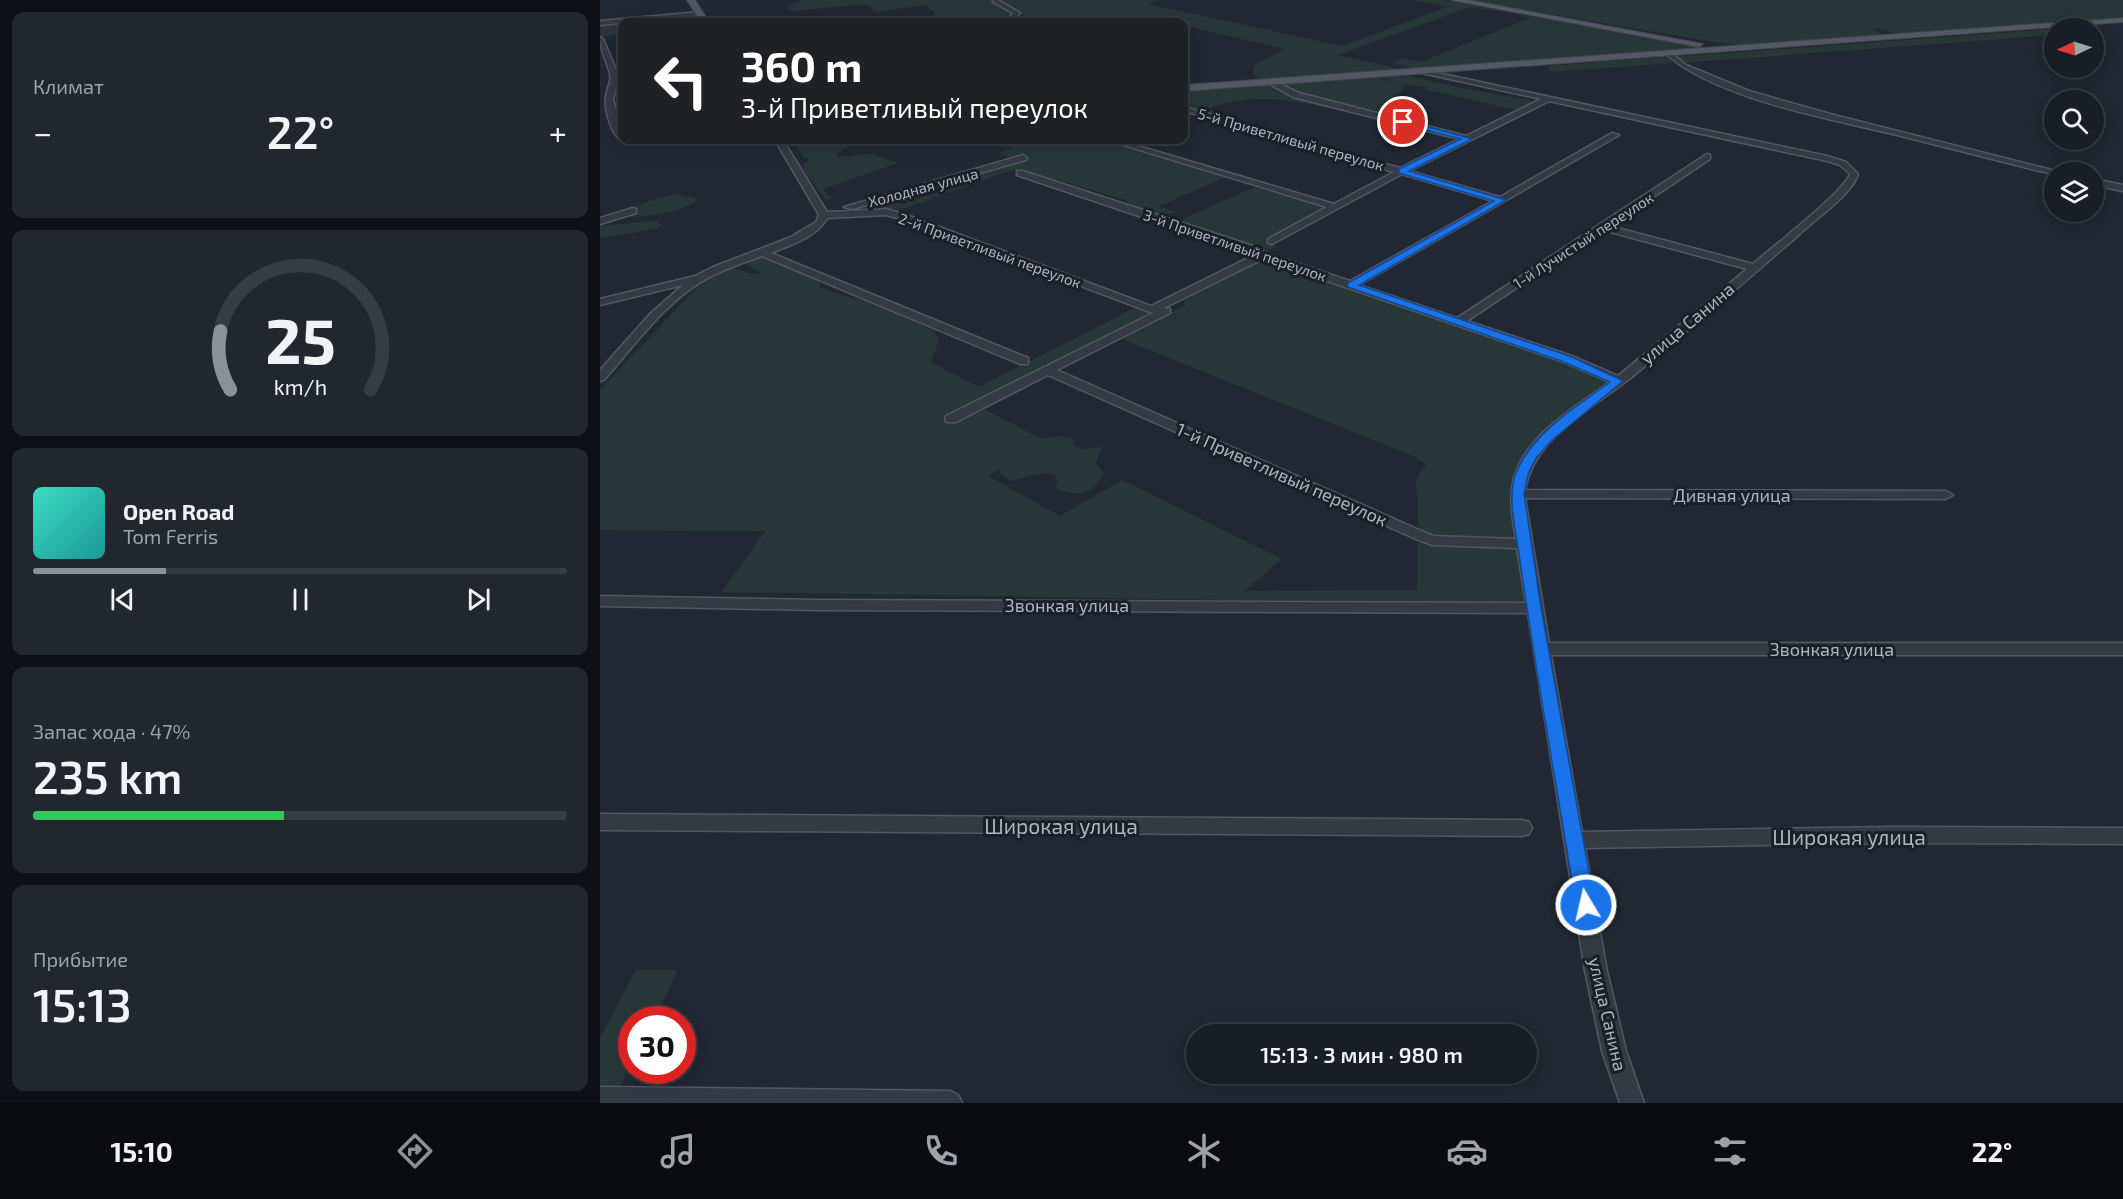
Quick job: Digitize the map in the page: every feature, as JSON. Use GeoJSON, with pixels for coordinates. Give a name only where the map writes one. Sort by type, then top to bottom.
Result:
{"type":"FeatureCollection","features":[{"type":"Feature","properties":{"kind":"main road"},"geometry":{"type":"LineString","coordinates":[[691,0],[702,18]]}},
{"type":"Feature","properties":{"kind":"main road"},"geometry":{"type":"LineString","coordinates":[[1455,0],[1728,49]]}},
{"type":"Feature","properties":{"kind":"main road"},"geometry":{"type":"LineString","coordinates":[[1188,88],[2123,20]]}},
{"type":"Feature","properties":{"kind":"street"},"geometry":{"type":"LineString","coordinates":[[998,0],[996,3],[1017,13],[1013,18]]}},
{"type":"Feature","properties":{"kind":"street"},"geometry":{"type":"LineString","coordinates":[[656,18],[700,14]]}},
{"type":"Feature","properties":{"kind":"street"},"geometry":{"type":"LineString","coordinates":[[600,23],[618,21]]}},
{"type":"Feature","properties":{"kind":"street"},"geometry":{"type":"LineString","coordinates":[[600,39],[615,77],[605,97],[618,128]]}},
{"type":"Feature","properties":{"kind":"street"},"geometry":{"type":"LineString","coordinates":[[1668,53],[1674,61],[1683,66],[1741,92],[2044,169]]}},
{"type":"Feature","properties":{"kind":"street"},"geometry":{"type":"LineString","coordinates":[[1422,71],[1547,99]]}},
{"type":"Feature","properties":{"kind":"street"},"geometry":{"type":"LineString","coordinates":[[1270,82],[1296,95],[1468,139]]}},
{"type":"Feature","properties":{"kind":"street"},"geometry":{"type":"LineString","coordinates":[[1272,241],[1402,171],[1547,99]]}},
{"type":"Feature","properties":{"kind":"street","name":"улица Санина"},"geometry":{"type":"LineString","coordinates":[[1547,99],[1833,160],[1851,168],[1854,174],[1852,181],[1830,202],[1547,438],[1530,457],[1521,474],[1518,494],[1524,544],[1596,971],[1614,1051],[1632,1103]]}},
{"type":"Feature","properties":{"kind":"street","name":"5-й Приветливый переулок"},"geometry":{"type":"LineString","coordinates":[[1188,110],[1501,200]]}},
{"type":"Feature","properties":{"kind":"street"},"geometry":{"type":"LineString","coordinates":[[1352,285],[1615,135]]}},
{"type":"Feature","properties":{"kind":"street"},"geometry":{"type":"LineString","coordinates":[[600,302],[703,276],[813,231],[820,225],[823,213],[781,144]]}},
{"type":"Feature","properties":{"kind":"street"},"geometry":{"type":"LineString","coordinates":[[1124,144],[1336,207]]}},
{"type":"Feature","properties":{"kind":"street","name":"1-й Лучистый переулок"},"geometry":{"type":"LineString","coordinates":[[1458,322],[1707,157]]}},
{"type":"Feature","properties":{"kind":"street","name":"Холодная улица"},"geometry":{"type":"LineString","coordinates":[[823,213],[899,194],[1023,158]]}},
{"type":"Feature","properties":{"kind":"street","name":"3-й Приветливый переулок"},"geometry":{"type":"LineString","coordinates":[[1020,173],[1249,248],[1262,255],[1568,359],[1618,381]]}},
{"type":"Feature","properties":{"kind":"street"},"geometry":{"type":"LineString","coordinates":[[2104,184],[2123,188]]}},
{"type":"Feature","properties":{"kind":"street"},"geometry":{"type":"LineString","coordinates":[[600,221],[633,211]]}},
{"type":"Feature","properties":{"kind":"street","name":"2-й Приветливый переулок"},"geometry":{"type":"LineString","coordinates":[[823,213],[886,212],[904,217],[1152,310],[1262,255]]}},
{"type":"Feature","properties":{"kind":"street"},"geometry":{"type":"LineString","coordinates":[[1603,227],[1753,267]]}},
{"type":"Feature","properties":{"kind":"street"},"geometry":{"type":"LineString","coordinates":[[761,252],[1024,361]]}},
{"type":"Feature","properties":{"kind":"street"},"geometry":{"type":"LineString","coordinates":[[600,377],[687,286],[703,276]]}},
{"type":"Feature","properties":{"kind":"street"},"geometry":{"type":"LineString","coordinates":[[600,312],[687,286]]}},
{"type":"Feature","properties":{"kind":"street"},"geometry":{"type":"LineString","coordinates":[[951,419],[1177,306]]}},
{"type":"Feature","properties":{"kind":"street","name":"1-й Приветливый переулок"},"geometry":{"type":"LineString","coordinates":[[1047,370],[1421,536],[1432,540],[1524,544]]}},
{"type":"Feature","properties":{"kind":"street","name":"Дивная улица"},"geometry":{"type":"LineString","coordinates":[[1518,494],[1946,495]]}},
{"type":"Feature","properties":{"kind":"street","name":"Звонкая улица"},"geometry":{"type":"LineString","coordinates":[[600,601],[1534,608]]}},
{"type":"Feature","properties":{"kind":"street","name":"Звонкая улица"},"geometry":{"type":"LineString","coordinates":[[1542,649],[2123,649]]}},
{"type":"Feature","properties":{"kind":"street","name":"Широкая улица"},"geometry":{"type":"LineString","coordinates":[[600,822],[1522,828]]}},
{"type":"Feature","properties":{"kind":"street","name":"Широкая улица"},"geometry":{"type":"LineString","coordinates":[[1575,840],[1877,835],[2123,836]]}},
{"type":"Feature","properties":{"kind":"street"},"geometry":{"type":"LineString","coordinates":[[600,1099],[950,1103]]}},
{"type":"Feature","properties":{"kind":"shaded area"},"geometry":{"type":"Polygon","coordinates":[[[804,0],[1160,0],[1148,4],[1342,46],[1447,7],[1413,0],[1443,0],[1513,13],[1470,7],[1338,55],[1404,70],[1262,80],[1253,74],[1255,65],[1285,49],[1188,28],[1188,18],[1020,18],[1024,16],[1022,14],[1010,18],[930,18],[936,13],[925,5],[876,12],[866,4],[792,11],[787,6],[804,0]]]}},
{"type":"Feature","properties":{"kind":"shaded area"},"geometry":{"type":"Polygon","coordinates":[[[1468,0],[2123,0],[2123,18],[2044,18],[2044,24],[1903,34],[1872,29],[1885,35],[1747,45],[1719,43],[1468,0]]]}},
{"type":"Feature","properties":{"kind":"shaded area"},"geometry":{"type":"Polygon","coordinates":[[[1519,16],[1637,34],[1695,47],[1688,50],[1418,69],[1392,63],[1403,58],[1421,62],[1530,18],[1519,16]]]}},
{"type":"Feature","properties":{"kind":"shaded area"},"geometry":{"type":"Polygon","coordinates":[[[618,22],[618,34],[602,37],[600,31],[603,24],[618,22]]]}},
{"type":"Feature","properties":{"kind":"shaded area"},"geometry":{"type":"Polygon","coordinates":[[[2044,30],[2044,36],[1682,63],[1676,57],[2044,30]]]}},
{"type":"Feature","properties":{"kind":"shaded area"},"geometry":{"type":"Polygon","coordinates":[[[1667,57],[1673,63],[1551,72],[1547,66],[1667,57]]]}},
{"type":"Feature","properties":{"kind":"shaded area"},"geometry":{"type":"Polygon","coordinates":[[[1407,75],[1538,102],[1520,111],[1425,89],[1428,87],[1398,84],[1380,77],[1407,75]]]}},
{"type":"Feature","properties":{"kind":"shaded area"},"geometry":{"type":"Polygon","coordinates":[[[1374,77],[1405,86],[1401,88],[1403,91],[1391,98],[1420,104],[1391,117],[1296,94],[1280,83],[1374,77]]]}},
{"type":"Feature","properties":{"kind":"shaded area"},"geometry":{"type":"Polygon","coordinates":[[[1269,85],[1281,93],[1342,108],[1338,110],[1304,103],[1257,99],[1207,109],[1231,116],[1213,117],[1188,107],[1188,90],[1269,85]]]}},
{"type":"Feature","properties":{"kind":"shaded area"},"geometry":{"type":"Polygon","coordinates":[[[790,144],[849,144],[851,145],[837,154],[838,157],[875,153],[878,154],[875,155],[898,163],[823,189],[833,198],[826,200],[804,171],[803,164],[807,163],[809,158],[804,158],[797,147],[790,144]]]}},
{"type":"Feature","properties":{"kind":"shaded area"},"geometry":{"type":"Polygon","coordinates":[[[1009,144],[1118,144],[1226,177],[1159,206],[1175,212],[1165,216],[1128,204],[1125,200],[1020,169],[1005,172],[906,208],[844,212],[1023,162],[1025,159],[1012,158],[998,153],[1012,148],[1003,146],[1009,144]]]}},
{"type":"Feature","properties":{"kind":"shaded area"},"geometry":{"type":"Polygon","coordinates":[[[1257,186],[1327,207],[1324,211],[1263,241],[1277,246],[1267,251],[1178,221],[1257,186]]]}},
{"type":"Feature","properties":{"kind":"shaded area"},"geometry":{"type":"Polygon","coordinates":[[[678,193],[681,196],[699,199],[668,213],[610,217],[646,202],[678,193]]]}},
{"type":"Feature","properties":{"kind":"shaded area"},"geometry":{"type":"Polygon","coordinates":[[[656,221],[663,226],[600,239],[600,226],[656,221]]]}},
{"type":"Feature","properties":{"kind":"shaded area"},"geometry":{"type":"Polygon","coordinates":[[[758,257],[765,257],[820,281],[820,287],[850,298],[864,299],[932,330],[939,339],[931,362],[979,387],[1136,307],[1151,313],[946,419],[945,422],[960,420],[985,410],[1042,439],[1062,436],[1074,440],[1073,445],[1080,449],[1102,447],[1096,463],[1104,473],[1095,486],[1084,492],[1071,493],[1056,488],[1058,481],[1054,474],[1041,473],[1011,481],[1001,475],[999,469],[988,476],[1060,516],[1122,480],[1282,559],[1244,591],[1417,590],[1417,542],[1429,545],[1520,549],[1527,601],[1516,604],[722,592],[765,531],[600,530],[600,390],[696,288],[707,280],[733,268],[751,274],[762,274],[745,263],[758,257]]]}},
{"type":"Feature","properties":{"kind":"shaded area"},"geometry":{"type":"Polygon","coordinates":[[[1261,259],[1570,364],[1606,379],[1608,385],[1571,413],[1518,475],[1518,539],[1426,534],[1419,528],[1416,480],[1426,465],[1413,456],[1122,339],[1185,305],[1184,300],[1261,259]]]}},
{"type":"Feature","properties":{"kind":"shaded area"},"geometry":{"type":"Polygon","coordinates":[[[636,970],[678,970],[661,1006],[618,1006],[618,1084],[622,1084],[620,1088],[600,1089],[600,1038],[636,970]]]}},
{"type":"Feature","properties":{"kind":"route"},"geometry":{"type":"LineString","coordinates":[[1403,122],[1468,139],[1402,171],[1501,200],[1352,285],[1568,359],[1618,381],[1579,410],[1547,438],[1530,457],[1521,474],[1518,494],[1534,608],[1586,905]]}}]}
